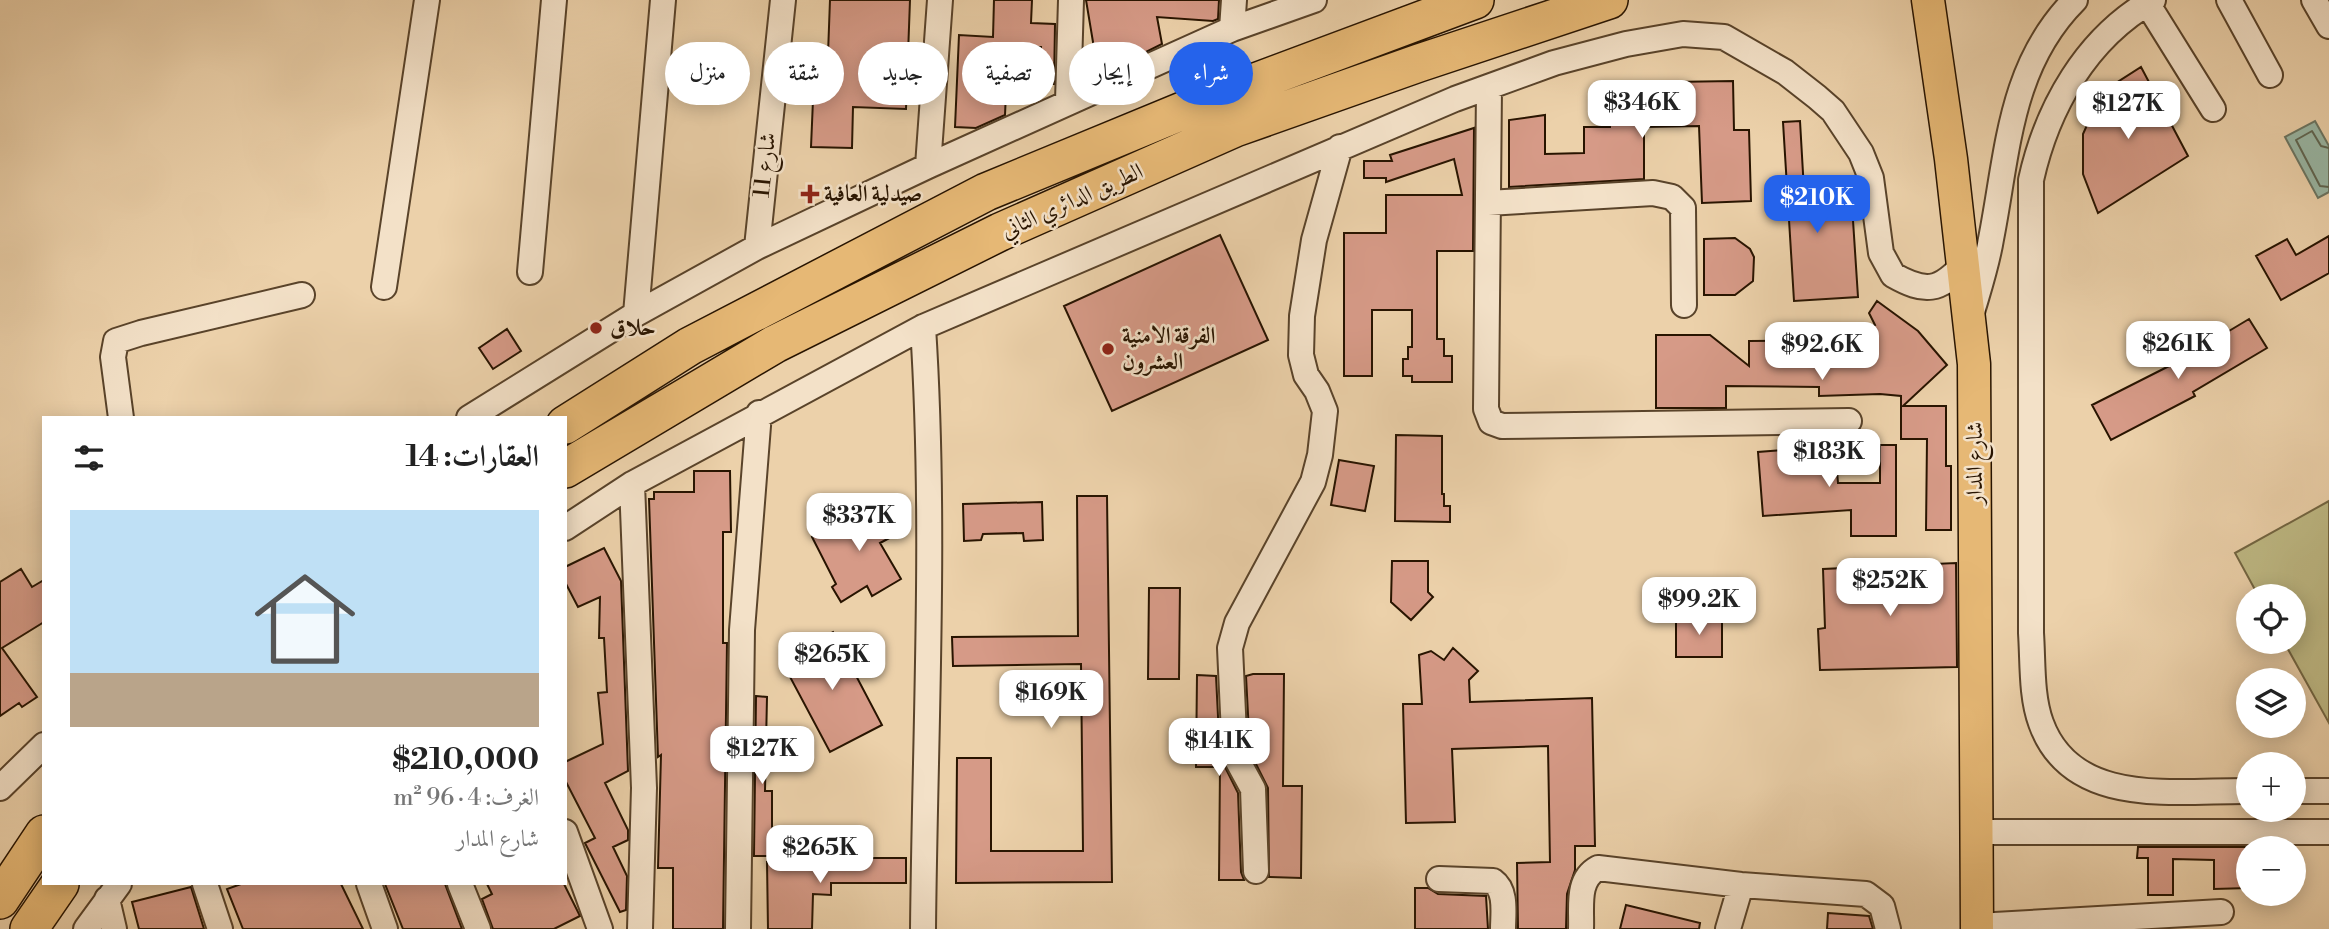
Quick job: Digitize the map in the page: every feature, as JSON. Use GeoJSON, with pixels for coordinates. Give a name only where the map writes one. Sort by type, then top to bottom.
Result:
{"type":"FeatureCollection","features":[{"type":"Feature","properties":{"kind":"highway","name":"الطريق الدائري الثاني"},"geometry":{"type":"LineString","coordinates":[[567,424],[690,346],[986,192],[1226,93],[1475,0]]}},
{"type":"Feature","properties":{"kind":"highway","name":"الطريق الدائري الثاني"},"geometry":{"type":"LineString","coordinates":[[567,468],[775,344],[1013,227],[1235,128],[1609,0]]}},
{"type":"Feature","properties":{"kind":"highway"},"geometry":{"type":"LineString","coordinates":[[0,861],[42,822]]}},
{"type":"Feature","properties":{"kind":"highway"},"geometry":{"type":"LineString","coordinates":[[0,901],[42,837]]}},
{"type":"Feature","properties":{"kind":"highway"},"geometry":{"type":"LineString","coordinates":[[29,929],[59,885]]}},
{"type":"Feature","properties":{"kind":"main road","name":"شارع المدار"},"geometry":{"type":"LineString","coordinates":[[1928,0],[1971,316],[1975,428],[1974,832],[1977,928]]}},
{"type":"Feature","properties":{"kind":"street"},"geometry":{"type":"LineString","coordinates":[[384,287],[427,0]]}},
{"type":"Feature","properties":{"kind":"street"},"geometry":{"type":"LineString","coordinates":[[530,272],[554,0]]}},
{"type":"Feature","properties":{"kind":"street"},"geometry":{"type":"LineString","coordinates":[[636,314],[663,0]]}},
{"type":"Feature","properties":{"kind":"street","name":"شارع 11"},"geometry":{"type":"LineString","coordinates":[[757,247],[783,0]]}},
{"type":"Feature","properties":{"kind":"street"},"geometry":{"type":"LineString","coordinates":[[928,166],[940,0]]}},
{"type":"Feature","properties":{"kind":"street"},"geometry":{"type":"LineString","coordinates":[[1068,102],[1070,0]]}},
{"type":"Feature","properties":{"kind":"street"},"geometry":{"type":"LineString","coordinates":[[1232,29],[1234,0]]}},
{"type":"Feature","properties":{"kind":"street"},"geometry":{"type":"LineString","coordinates":[[472,416],[636,314],[757,247],[928,166],[1232,29],[1314,0]]}},
{"type":"Feature","properties":{"kind":"street"},"geometry":{"type":"LineString","coordinates":[[1971,316],[1991,242],[2001,166],[2025,74],[2042,39],[2075,0]]}},
{"type":"Feature","properties":{"kind":"street"},"geometry":{"type":"LineString","coordinates":[[2230,0],[2270,75]]}},
{"type":"Feature","properties":{"kind":"street"},"geometry":{"type":"LineString","coordinates":[[2314,0],[2329,26]]}},
{"type":"Feature","properties":{"kind":"street"},"geometry":{"type":"LineString","coordinates":[[2213,109],[2150,2],[2091,53],[2069,81],[2052,112],[2039,145],[2031,180],[2031,633],[2037,707],[2041,723],[2055,750],[2078,772],[2099,783],[2137,790],[2236,791]]}},
{"type":"Feature","properties":{"kind":"street"},"geometry":{"type":"LineString","coordinates":[[567,527],[632,484],[759,413],[923,327],[1340,147],[1489,87],[1554,63],[1626,44],[1684,34],[1724,37],[1785,72],[1825,104],[1845,127],[1871,178],[1881,253],[1893,275],[1921,287],[1934,287],[1948,282],[1964,264]]}},
{"type":"Feature","properties":{"kind":"street"},"geometry":{"type":"LineString","coordinates":[[1489,87],[1486,409],[1491,422],[1502,426],[1849,421]]}},
{"type":"Feature","properties":{"kind":"street"},"geometry":{"type":"LineString","coordinates":[[1255,871],[1253,789],[1235,756],[1230,648],[1237,623],[1313,482],[1320,455],[1325,411],[1317,391],[1306,375],[1301,355],[1302,316],[1314,240],[1340,147]]}},
{"type":"Feature","properties":{"kind":"street"},"geometry":{"type":"LineString","coordinates":[[1488,203],[1653,193],[1672,197],[1683,208],[1684,305]]}},
{"type":"Feature","properties":{"kind":"street"},"geometry":{"type":"LineString","coordinates":[[121,416],[113,357],[116,341],[302,295]]}},
{"type":"Feature","properties":{"kind":"street"},"geometry":{"type":"LineString","coordinates":[[923,327],[929,423],[923,929]]}},
{"type":"Feature","properties":{"kind":"street"},"geometry":{"type":"LineString","coordinates":[[738,929],[742,630],[759,413]]}},
{"type":"Feature","properties":{"kind":"street"},"geometry":{"type":"LineString","coordinates":[[632,484],[644,788],[640,929]]}},
{"type":"Feature","properties":{"kind":"street"},"geometry":{"type":"LineString","coordinates":[[0,788],[42,747]]}},
{"type":"Feature","properties":{"kind":"street"},"geometry":{"type":"LineString","coordinates":[[2306,791],[2329,792]]}},
{"type":"Feature","properties":{"kind":"street"},"geometry":{"type":"LineString","coordinates":[[1974,832],[2329,832]]}},
{"type":"Feature","properties":{"kind":"street"},"geometry":{"type":"LineString","coordinates":[[567,838],[600,929]]}},
{"type":"Feature","properties":{"kind":"street"},"geometry":{"type":"LineString","coordinates":[[1581,929],[1583,883],[1588,873],[1598,868],[1741,885],[1867,894],[1882,906],[1888,929]]}},
{"type":"Feature","properties":{"kind":"street"},"geometry":{"type":"LineString","coordinates":[[1439,879],[1493,881],[1498,884],[1502,895],[1503,929]]}},
{"type":"Feature","properties":{"kind":"street"},"geometry":{"type":"LineString","coordinates":[[205,885],[220,929]]}},
{"type":"Feature","properties":{"kind":"street"},"geometry":{"type":"LineString","coordinates":[[369,885],[385,929]]}},
{"type":"Feature","properties":{"kind":"street"},"geometry":{"type":"LineString","coordinates":[[460,885],[478,929]]}},
{"type":"Feature","properties":{"kind":"street"},"geometry":{"type":"LineString","coordinates":[[1728,929],[1741,885]]}},
{"type":"Feature","properties":{"kind":"street"},"geometry":{"type":"LineString","coordinates":[[86,929],[113,892]]}},
{"type":"Feature","properties":{"kind":"street"},"geometry":{"type":"LineString","coordinates":[[113,892],[114,929]]}},
{"type":"Feature","properties":{"kind":"street"},"geometry":{"type":"LineString","coordinates":[[1977,928],[2221,912]]}},
{"type":"Feature","properties":{"kind":"shaded area"},"geometry":{"type":"Polygon","coordinates":[[[2329,501],[2329,723],[2306,682],[2306,668],[2298,668],[2291,654],[2306,654],[2306,584],[2252,584],[2235,553],[2329,501]]]}},
{"type":"Feature","properties":{"kind":"water"},"geometry":{"type":"Polygon","coordinates":[[[2315,121],[2329,146],[2329,192],[2318,198],[2285,137],[2315,121]]]}},
{"type":"Feature","properties":{"kind":"building"},"geometry":{"type":"Polygon","coordinates":[[[830,0],[910,0],[908,42],[858,42],[858,105],[906,105],[906,109],[853,107],[852,148],[811,147],[813,105],[844,105],[844,42],[828,42],[830,0]]]}},
{"type":"Feature","properties":{"kind":"building"},"geometry":{"type":"Polygon","coordinates":[[[994,0],[1032,0],[1031,23],[1055,24],[1055,42],[962,42],[962,105],[1005,105],[1005,115],[976,128],[955,127],[959,35],[993,37],[994,0]]]}},
{"type":"Feature","properties":{"kind":"building"},"geometry":{"type":"Polygon","coordinates":[[[1086,0],[1219,0],[1218,19],[1213,21],[1157,17],[1162,44],[1155,48],[1155,42],[1093,42],[1086,0]]]}},
{"type":"Feature","properties":{"kind":"building"},"geometry":{"type":"Polygon","coordinates":[[[2141,67],[2188,156],[2098,213],[2083,174],[2083,134],[2102,92],[2141,67]]]}},
{"type":"Feature","properties":{"kind":"building"},"geometry":{"type":"Polygon","coordinates":[[[1733,81],[1734,130],[1749,130],[1751,201],[1702,203],[1699,126],[1644,127],[1644,179],[1509,187],[1509,120],[1545,115],[1545,154],[1584,153],[1584,127],[1610,127],[1609,83],[1733,81]]]}},
{"type":"Feature","properties":{"kind":"building"},"geometry":{"type":"Polygon","coordinates":[[[1800,121],[1805,208],[1852,205],[1858,297],[1794,301],[1783,122],[1800,121]]]}},
{"type":"Feature","properties":{"kind":"building"},"geometry":{"type":"Polygon","coordinates":[[[1474,128],[1473,251],[1437,251],[1437,339],[1444,339],[1444,356],[1452,356],[1452,382],[1412,382],[1412,376],[1403,376],[1403,359],[1408,359],[1408,347],[1412,347],[1412,310],[1372,310],[1372,376],[1344,376],[1344,233],[1386,233],[1386,195],[1462,195],[1454,159],[1386,182],[1386,178],[1364,178],[1364,161],[1392,161],[1390,155],[1474,128]]]}},
{"type":"Feature","properties":{"kind":"building"},"geometry":{"type":"Polygon","coordinates":[[[1220,235],[1268,340],[1112,411],[1064,306],[1220,235]]]}},
{"type":"Feature","properties":{"kind":"building"},"geometry":{"type":"Polygon","coordinates":[[[2329,236],[2329,273],[2281,300],[2256,256],[2287,239],[2296,255],[2329,236]]]}},
{"type":"Feature","properties":{"kind":"building"},"geometry":{"type":"Polygon","coordinates":[[[1735,238],[1750,249],[1754,257],[1753,281],[1735,295],[1704,295],[1704,239],[1735,238]]]}},
{"type":"Feature","properties":{"kind":"building"},"geometry":{"type":"Polygon","coordinates":[[[1877,301],[1918,331],[1947,365],[1903,406],[1946,406],[1946,466],[1951,466],[1951,530],[1926,530],[1927,439],[1901,439],[1901,396],[1819,396],[1819,387],[1726,386],[1726,408],[1656,408],[1656,335],[1710,335],[1749,366],[1749,341],[1838,340],[1875,325],[1869,313],[1877,301]]]}},
{"type":"Feature","properties":{"kind":"building"},"geometry":{"type":"Polygon","coordinates":[[[2249,319],[2267,348],[2193,392],[2195,396],[2111,440],[2092,405],[2177,362],[2249,319]]]}},
{"type":"Feature","properties":{"kind":"building"},"geometry":{"type":"Polygon","coordinates":[[[507,329],[521,351],[493,369],[479,348],[507,329]]]}},
{"type":"Feature","properties":{"kind":"building"},"geometry":{"type":"Polygon","coordinates":[[[1396,435],[1442,436],[1442,494],[1444,506],[1450,506],[1450,522],[1395,521],[1396,435]]]}},
{"type":"Feature","properties":{"kind":"building"},"geometry":{"type":"Polygon","coordinates":[[[1880,445],[1896,445],[1896,536],[1851,536],[1851,510],[1763,516],[1758,452],[1835,446],[1838,483],[1880,483],[1880,445]]]}},
{"type":"Feature","properties":{"kind":"building"},"geometry":{"type":"Polygon","coordinates":[[[1339,460],[1374,466],[1365,511],[1331,505],[1339,460]]]}},
{"type":"Feature","properties":{"kind":"building"},"geometry":{"type":"Polygon","coordinates":[[[694,471],[730,471],[731,532],[723,532],[723,643],[727,643],[723,929],[673,929],[673,868],[658,868],[661,755],[658,757],[649,499],[654,499],[654,492],[694,492],[694,471]]]}},
{"type":"Feature","properties":{"kind":"building"},"geometry":{"type":"Polygon","coordinates":[[[1077,496],[1107,496],[1112,882],[956,883],[957,758],[991,758],[991,851],[1083,851],[1081,664],[953,666],[952,637],[1078,636],[1077,496]]]}},
{"type":"Feature","properties":{"kind":"building"},"geometry":{"type":"Polygon","coordinates":[[[880,502],[897,534],[880,543],[901,579],[872,596],[867,586],[841,602],[832,587],[836,584],[812,537],[880,502]]]}},
{"type":"Feature","properties":{"kind":"building"},"geometry":{"type":"Polygon","coordinates":[[[1042,502],[1043,540],[1024,541],[1023,533],[983,534],[981,540],[964,541],[963,504],[1042,502]]]}},
{"type":"Feature","properties":{"kind":"building"},"geometry":{"type":"Polygon","coordinates":[[[604,548],[621,581],[628,771],[605,783],[628,830],[628,840],[613,847],[627,876],[626,910],[620,912],[585,843],[595,838],[567,784],[567,761],[603,744],[598,693],[607,692],[604,638],[599,638],[600,597],[578,607],[567,586],[567,566],[604,548]]]}},
{"type":"Feature","properties":{"kind":"building"},"geometry":{"type":"Polygon","coordinates":[[[1392,561],[1428,561],[1428,592],[1433,597],[1411,620],[1391,602],[1392,561]]]}},
{"type":"Feature","properties":{"kind":"building"},"geometry":{"type":"Polygon","coordinates":[[[1956,563],[1957,667],[1820,670],[1818,629],[1825,628],[1823,569],[1956,563]]]}},
{"type":"Feature","properties":{"kind":"building"},"geometry":{"type":"Polygon","coordinates":[[[21,569],[32,587],[42,581],[42,623],[2,648],[37,697],[22,707],[19,703],[0,716],[0,582],[21,569]]]}},
{"type":"Feature","properties":{"kind":"building"},"geometry":{"type":"Polygon","coordinates":[[[1149,588],[1180,588],[1179,679],[1148,679],[1149,588]]]}},
{"type":"Feature","properties":{"kind":"building"},"geometry":{"type":"Polygon","coordinates":[[[1676,617],[1722,617],[1722,657],[1676,657],[1676,617]]]}},
{"type":"Feature","properties":{"kind":"building"},"geometry":{"type":"Polygon","coordinates":[[[833,632],[882,725],[830,752],[781,660],[833,632]]]}},
{"type":"Feature","properties":{"kind":"building"},"geometry":{"type":"Polygon","coordinates":[[[1453,648],[1478,671],[1469,680],[1470,702],[1592,698],[1595,846],[1575,846],[1575,870],[1567,894],[1566,929],[1518,929],[1517,863],[1550,862],[1548,746],[1452,749],[1455,822],[1406,823],[1403,704],[1422,704],[1419,655],[1431,651],[1444,660],[1453,648]]]}},
{"type":"Feature","properties":{"kind":"building"},"geometry":{"type":"Polygon","coordinates":[[[1284,674],[1283,786],[1302,786],[1301,878],[1269,877],[1268,788],[1250,752],[1246,676],[1284,674]]]}},
{"type":"Feature","properties":{"kind":"building"},"geometry":{"type":"Polygon","coordinates":[[[1197,675],[1216,676],[1220,757],[1238,793],[1241,872],[1244,880],[1219,880],[1220,767],[1196,767],[1197,675]]]}},
{"type":"Feature","properties":{"kind":"building"},"geometry":{"type":"Polygon","coordinates":[[[756,696],[767,697],[765,791],[772,791],[772,856],[754,856],[756,696]]]}},
{"type":"Feature","properties":{"kind":"building"},"geometry":{"type":"Polygon","coordinates":[[[2138,847],[2236,847],[2236,888],[2214,889],[2214,860],[2173,859],[2173,895],[2148,895],[2148,858],[2137,858],[2138,847]]]}},
{"type":"Feature","properties":{"kind":"building"},"geometry":{"type":"Polygon","coordinates":[[[841,858],[906,858],[906,883],[831,883],[831,895],[813,894],[812,929],[768,929],[767,862],[841,862],[841,858]]]}},
{"type":"Feature","properties":{"kind":"building"},"geometry":{"type":"Polygon","coordinates":[[[238,885],[341,885],[363,929],[243,929],[227,889],[238,885]]]}},
{"type":"Feature","properties":{"kind":"building"},"geometry":{"type":"Polygon","coordinates":[[[385,885],[445,885],[462,929],[403,929],[385,885]]]}},
{"type":"Feature","properties":{"kind":"building"},"geometry":{"type":"Polygon","coordinates":[[[488,885],[564,885],[580,916],[554,929],[493,929],[482,899],[492,894],[488,885]]]}},
{"type":"Feature","properties":{"kind":"building"},"geometry":{"type":"Polygon","coordinates":[[[191,887],[204,929],[139,929],[132,902],[191,887]]]}},
{"type":"Feature","properties":{"kind":"building"},"geometry":{"type":"Polygon","coordinates":[[[1415,888],[1428,888],[1438,894],[1486,896],[1488,929],[1415,929],[1415,888]]]}},
{"type":"Feature","properties":{"kind":"building"},"geometry":{"type":"Polygon","coordinates":[[[1626,905],[1700,923],[1699,929],[1620,929],[1626,905]]]}},
{"type":"Feature","properties":{"kind":"building"},"geometry":{"type":"Polygon","coordinates":[[[1828,913],[1869,916],[1873,929],[1827,929],[1828,913]]]}},
{"type":"Feature","properties":{"kind":"place","name":"صيدلية العافية"},"geometry":{"type":"Point","coordinates":[810,194]}},
{"type":"Feature","properties":{"kind":"place","name":"حلاق"},"geometry":{"type":"Point","coordinates":[596,328]}},
{"type":"Feature","properties":{"kind":"place","name":"الفرقة الامنية العشرون"},"geometry":{"type":"Point","coordinates":[1108,349]}}]}
